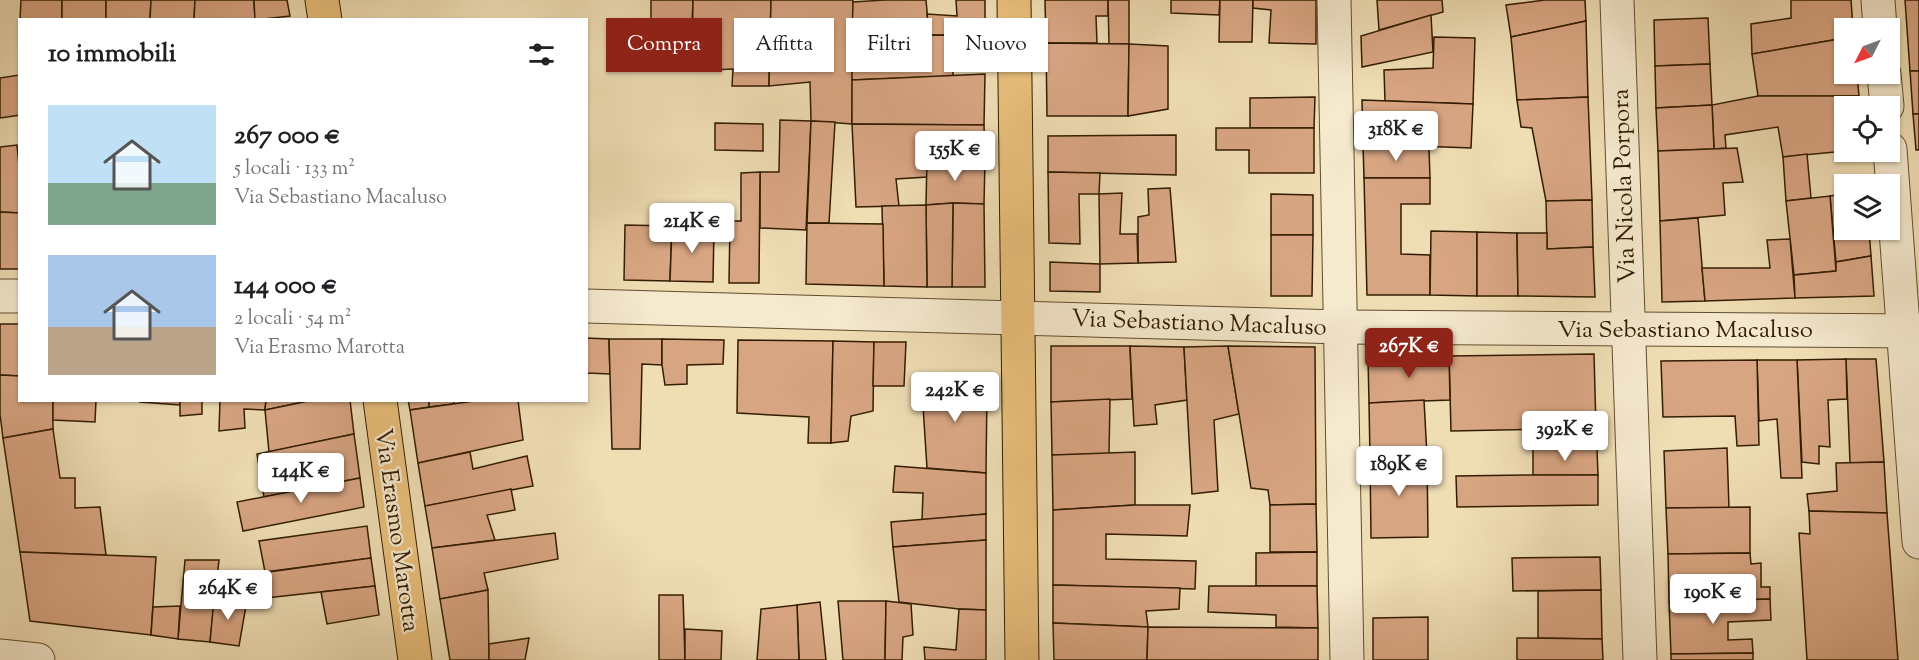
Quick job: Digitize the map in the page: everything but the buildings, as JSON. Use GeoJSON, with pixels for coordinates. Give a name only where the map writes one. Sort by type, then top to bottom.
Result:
{"type":"FeatureCollection","features":[{"type":"Feature","properties":{"kind":"main road"},"geometry":{"type":"LineString","coordinates":[[322,0],[325,18]]}},
{"type":"Feature","properties":{"kind":"main road"},"geometry":{"type":"LineString","coordinates":[[1014,0],[1022,660]]}},
{"type":"Feature","properties":{"kind":"main road","name":"Via Erasmo Marotta"},"geometry":{"type":"LineString","coordinates":[[380,402],[415,660]]}},
{"type":"Feature","properties":{"kind":"street"},"geometry":{"type":"LineString","coordinates":[[1334,0],[1347,660]]}},
{"type":"Feature","properties":{"kind":"street","name":"Via Nicola Porpora"},"geometry":{"type":"LineString","coordinates":[[1617,0],[1640,660]]}},
{"type":"Feature","properties":{"kind":"street"},"geometry":{"type":"LineString","coordinates":[[1878,0],[1880,18]]}},
{"type":"Feature","properties":{"kind":"street"},"geometry":{"type":"LineString","coordinates":[[1892,162],[1912,331],[1919,542]]}},
{"type":"Feature","properties":{"kind":"street"},"geometry":{"type":"LineString","coordinates":[[0,296],[18,296]]}},
{"type":"Feature","properties":{"kind":"street","name":"Via Sebastiano Macaluso"},"geometry":{"type":"LineString","coordinates":[[588,306],[1341,327],[1912,331]]}},
{"type":"Feature","properties":{"kind":"street"},"geometry":{"type":"LineString","coordinates":[[0,658],[38,660]]}}]}
